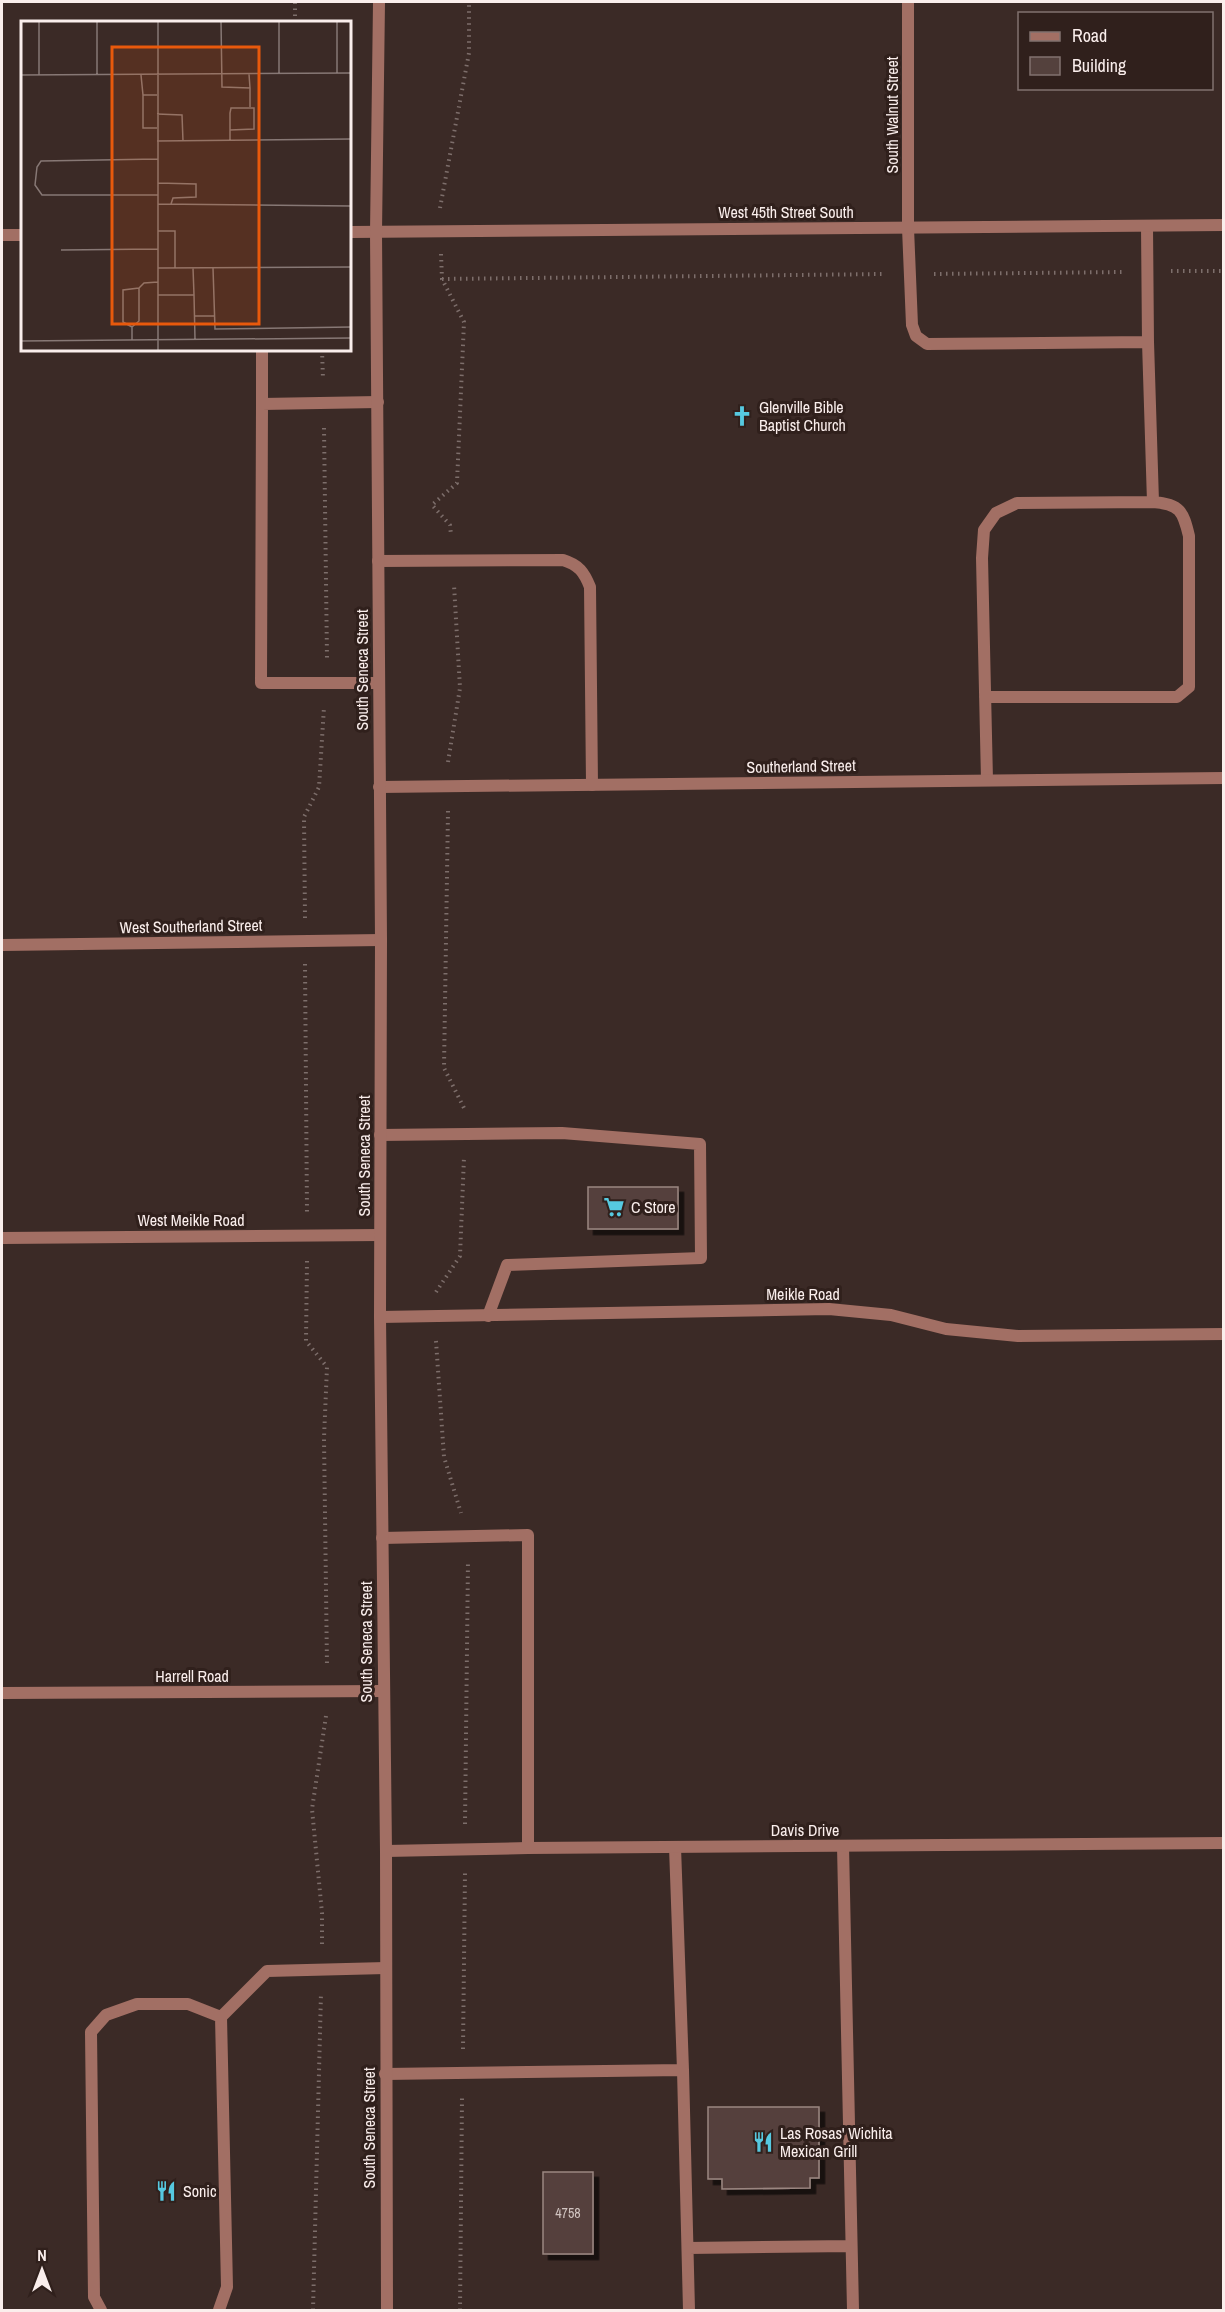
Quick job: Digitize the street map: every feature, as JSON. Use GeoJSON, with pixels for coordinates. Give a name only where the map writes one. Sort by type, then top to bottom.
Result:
{"type":"FeatureCollection","features":[{"type":"Feature","properties":{"kind":"street","name":"South Seneca Street"},"geometry":{"type":"LineString","coordinates":[[379,2],[376,232],[387,2310]]}},
{"type":"Feature","properties":{"kind":"street","name":"South Walnut Street"},"geometry":{"type":"LineString","coordinates":[[908,2],[908,228],[912,325],[916,336],[927,344],[1148,342]]}},
{"type":"Feature","properties":{"kind":"street","name":"West 45th Street South"},"geometry":{"type":"LineString","coordinates":[[351,232],[1224,225]]}},
{"type":"Feature","properties":{"kind":"street"},"geometry":{"type":"LineString","coordinates":[[1147,226],[1153,502]]}},
{"type":"Feature","properties":{"kind":"street"},"geometry":{"type":"LineString","coordinates":[[2,235],[21,235]]}},
{"type":"Feature","properties":{"kind":"street"},"geometry":{"type":"LineString","coordinates":[[262,351],[261,682],[378,682]]}},
{"type":"Feature","properties":{"kind":"street"},"geometry":{"type":"LineString","coordinates":[[262,404],[378,402]]}},
{"type":"Feature","properties":{"kind":"street"},"geometry":{"type":"LineString","coordinates":[[985,697],[1177,697],[1189,687],[1189,536],[1184,515],[1171,503],[1153,502],[1017,503],[996,513],[984,530],[982,558],[985,697],[987,780]]}},
{"type":"Feature","properties":{"kind":"street"},"geometry":{"type":"LineString","coordinates":[[378,561],[563,560],[574,563],[584,572],[590,587],[592,785]]}},
{"type":"Feature","properties":{"kind":"street","name":"Southerland Street"},"geometry":{"type":"LineString","coordinates":[[379,786],[1224,778]]}},
{"type":"Feature","properties":{"kind":"street","name":"West Southerland Street"},"geometry":{"type":"LineString","coordinates":[[2,945],[381,940]]}},
{"type":"Feature","properties":{"kind":"street"},"geometry":{"type":"LineString","coordinates":[[380,1134],[562,1133],[700,1144],[701,1258],[507,1265],[488,1316]]}},
{"type":"Feature","properties":{"kind":"street","name":"West Meikle Road"},"geometry":{"type":"LineString","coordinates":[[2,1238],[380,1235]]}},
{"type":"Feature","properties":{"kind":"street","name":"Meikle Road"},"geometry":{"type":"LineString","coordinates":[[380,1317],[830,1309],[891,1315],[946,1329],[1018,1336],[1224,1334]]}},
{"type":"Feature","properties":{"kind":"street"},"geometry":{"type":"LineString","coordinates":[[382,1538],[528,1535],[528,1848]]}},
{"type":"Feature","properties":{"kind":"street","name":"Harrell Road"},"geometry":{"type":"LineString","coordinates":[[2,1693],[383,1691]]}},
{"type":"Feature","properties":{"kind":"street","name":"Davis Drive"},"geometry":{"type":"LineString","coordinates":[[386,1851],[1224,1843]]}},
{"type":"Feature","properties":{"kind":"street"},"geometry":{"type":"LineString","coordinates":[[843,1846],[853,2310]]}},
{"type":"Feature","properties":{"kind":"street"},"geometry":{"type":"LineString","coordinates":[[675,1847],[689,2310]]}},
{"type":"Feature","properties":{"kind":"street"},"geometry":{"type":"LineString","coordinates":[[219,2310],[227,2287],[221,2017],[267,1971],[386,1968]]}},
{"type":"Feature","properties":{"kind":"street"},"geometry":{"type":"LineString","coordinates":[[101,2310],[94,2297],[91,2032],[106,2015],[137,2004],[188,2004],[221,2017]]}},
{"type":"Feature","properties":{"kind":"street"},"geometry":{"type":"LineString","coordinates":[[385,2074],[683,2070]]}},
{"type":"Feature","properties":{"kind":"street"},"geometry":{"type":"LineString","coordinates":[[688,2248],[851,2246]]}},
{"type":"Feature","properties":{"kind":"path"},"geometry":{"type":"LineString","coordinates":[[295,2],[295,21]]}},
{"type":"Feature","properties":{"kind":"path"},"geometry":{"type":"LineString","coordinates":[[442,279],[1224,271]]}},
{"type":"Feature","properties":{"kind":"path"},"geometry":{"type":"LineString","coordinates":[[313,2310],[322,1913],[312,1809],[325,1719],[326,1692],[328,1621],[324,1438],[327,1367],[306,1341],[303,817],[319,787],[328,640],[322,351]]}},
{"type":"Feature","properties":{"kind":"building"},"geometry":{"type":"Polygon","coordinates":[[[588,1187],[678,1187],[678,1229],[588,1229],[588,1187]]]}},
{"type":"Feature","properties":{"kind":"building","name":"Las Rosas' Wichita Mexican Grill"},"geometry":{"type":"Polygon","coordinates":[[[708,2107],[819,2107],[819,2178],[810,2178],[810,2188],[722,2189],[722,2179],[708,2179],[708,2107]]]}},
{"type":"Feature","properties":{"kind":"building"},"geometry":{"type":"Polygon","coordinates":[[[543,2172],[593,2172],[593,2254],[543,2254],[543,2172]]]}},
{"type":"Feature","properties":{"kind":"place","name":"Glenville Bible Baptist Church"},"geometry":{"type":"Point","coordinates":[742,416]}},
{"type":"Feature","properties":{"kind":"place","name":"C Store"},"geometry":{"type":"Point","coordinates":[614,1207]}},
{"type":"Feature","properties":{"kind":"place","name":"Las Rosas' Wichita Mexican Grill"},"geometry":{"type":"Point","coordinates":[763,2142]}},
{"type":"Feature","properties":{"kind":"place","name":"Sonic"},"geometry":{"type":"Point","coordinates":[166,2191]}}]}
